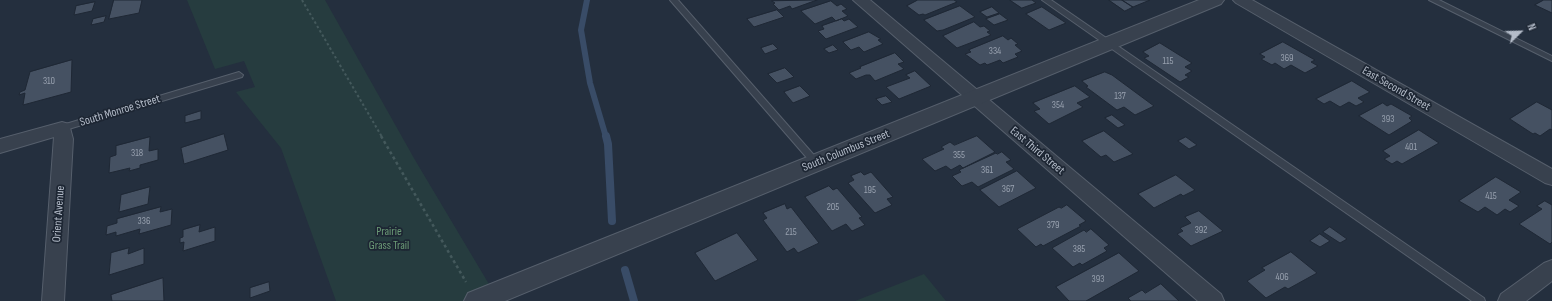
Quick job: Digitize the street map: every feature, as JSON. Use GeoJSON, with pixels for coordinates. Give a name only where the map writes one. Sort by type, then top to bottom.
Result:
{"type":"FeatureCollection","features":[{"type":"Feature","properties":{"kind":"street","name":"East Third Street"},"geometry":{"type":"LineString","coordinates":[[861,0],[1213,301]]}},
{"type":"Feature","properties":{"kind":"street","name":"South Columbus Street"},"geometry":{"type":"LineString","coordinates":[[473,294],[817,164],[1215,0]]}},
{"type":"Feature","properties":{"kind":"street","name":"East Second Street"},"geometry":{"type":"LineString","coordinates":[[1241,0],[1552,178]]}},
{"type":"Feature","properties":{"kind":"street","name":"South Monroe Street"},"geometry":{"type":"LineString","coordinates":[[0,146],[62,128]]}},
{"type":"Feature","properties":{"kind":"street","name":"Orient Avenue"},"geometry":{"type":"LineString","coordinates":[[52,301],[64,139],[62,128]]}},
{"type":"Feature","properties":{"kind":"street"},"geometry":{"type":"LineString","coordinates":[[1509,301],[1552,269]]}},
{"type":"Feature","properties":{"kind":"lane"},"geometry":{"type":"LineString","coordinates":[[674,0],[817,164]]}},
{"type":"Feature","properties":{"kind":"lane"},"geometry":{"type":"LineString","coordinates":[[1046,0],[1480,301]]}},
{"type":"Feature","properties":{"kind":"lane"},"geometry":{"type":"LineString","coordinates":[[1433,0],[1552,59]]}},
{"type":"Feature","properties":{"kind":"lane","name":"South Monroe Street"},"geometry":{"type":"LineString","coordinates":[[62,128],[239,75]]}},
{"type":"Feature","properties":{"kind":"path"},"geometry":{"type":"LineString","coordinates":[[302,0],[473,294]]}},
{"type":"Feature","properties":{"kind":"green space","name":"Prairie Grass Trail"},"geometry":{"type":"Polygon","coordinates":[[[187,0],[325,0],[415,160],[499,301],[336,301],[281,148],[236,92],[255,87],[244,61],[215,69],[187,0]]]}},
{"type":"Feature","properties":{"kind":"green space"},"geometry":{"type":"Polygon","coordinates":[[[924,274],[946,301],[855,301],[924,274]]]}},
{"type":"Feature","properties":{"kind":"building"},"geometry":{"type":"Polygon","coordinates":[[[114,0],[142,0],[139,13],[109,19],[114,0]]]}},
{"type":"Feature","properties":{"kind":"building"},"geometry":{"type":"Polygon","coordinates":[[[817,0],[792,9],[790,6],[779,10],[772,1],[817,0]]]}},
{"type":"Feature","properties":{"kind":"building"},"geometry":{"type":"Polygon","coordinates":[[[918,0],[954,0],[957,2],[925,15],[919,15],[907,6],[918,0]]]}},
{"type":"Feature","properties":{"kind":"building"},"geometry":{"type":"Polygon","coordinates":[[[1010,0],[1032,0],[1036,3],[1022,8],[1010,0]]]}},
{"type":"Feature","properties":{"kind":"building"},"geometry":{"type":"Polygon","coordinates":[[[1109,0],[1122,0],[1133,7],[1125,11],[1109,0]]]}},
{"type":"Feature","properties":{"kind":"building"},"geometry":{"type":"Polygon","coordinates":[[[1122,0],[1150,0],[1133,7],[1122,0]]]}},
{"type":"Feature","properties":{"kind":"building"},"geometry":{"type":"Polygon","coordinates":[[[1544,0],[1552,0],[1552,13],[1535,5],[1544,0]]]}},
{"type":"Feature","properties":{"kind":"building"},"geometry":{"type":"Polygon","coordinates":[[[831,1],[837,6],[841,4],[847,9],[842,11],[848,16],[836,21],[832,17],[815,24],[801,11],[831,1]]]}},
{"type":"Feature","properties":{"kind":"building"},"geometry":{"type":"Polygon","coordinates":[[[95,2],[92,11],[74,15],[76,6],[95,2]]]}},
{"type":"Feature","properties":{"kind":"building"},"geometry":{"type":"Polygon","coordinates":[[[960,6],[975,17],[937,31],[924,20],[960,6]]]}},
{"type":"Feature","properties":{"kind":"building"},"geometry":{"type":"Polygon","coordinates":[[[992,7],[999,13],[987,17],[980,12],[992,7]]]}},
{"type":"Feature","properties":{"kind":"building"},"geometry":{"type":"Polygon","coordinates":[[[1042,7],[1066,23],[1049,30],[1026,14],[1042,7]]]}},
{"type":"Feature","properties":{"kind":"building"},"geometry":{"type":"Polygon","coordinates":[[[777,10],[784,17],[754,27],[747,19],[777,10]]]}},
{"type":"Feature","properties":{"kind":"building"},"geometry":{"type":"Polygon","coordinates":[[[1000,14],[1008,20],[994,25],[986,19],[1000,14]]]}},
{"type":"Feature","properties":{"kind":"building"},"geometry":{"type":"Polygon","coordinates":[[[106,16],[104,22],[91,25],[93,19],[106,16]]]}},
{"type":"Feature","properties":{"kind":"building"},"geometry":{"type":"Polygon","coordinates":[[[842,19],[844,21],[849,19],[858,27],[826,39],[818,31],[824,29],[822,26],[842,19]]]}},
{"type":"Feature","properties":{"kind":"building"},"geometry":{"type":"Polygon","coordinates":[[[974,22],[980,27],[984,26],[990,31],[987,32],[991,35],[957,48],[943,36],[974,22]]]}},
{"type":"Feature","properties":{"kind":"building"},"geometry":{"type":"Polygon","coordinates":[[[869,32],[881,39],[878,40],[883,44],[864,52],[859,47],[851,50],[843,42],[869,32]]]}},
{"type":"Feature","properties":{"kind":"building"},"geometry":{"type":"Polygon","coordinates":[[[1003,36],[1008,40],[1011,38],[1018,44],[1015,45],[1022,51],[1015,54],[1018,57],[1003,63],[1000,60],[987,65],[985,63],[980,65],[965,54],[971,52],[969,50],[1003,36]]]}},
{"type":"Feature","properties":{"kind":"building"},"geometry":{"type":"Polygon","coordinates":[[[1283,42],[1315,60],[1311,62],[1318,66],[1305,73],[1291,65],[1284,69],[1275,63],[1272,65],[1261,59],[1265,57],[1260,54],[1283,42]]]}},
{"type":"Feature","properties":{"kind":"building"},"geometry":{"type":"Polygon","coordinates":[[[1160,43],[1192,63],[1185,67],[1192,71],[1185,75],[1189,77],[1180,82],[1144,58],[1149,56],[1143,52],[1160,43]]]}},
{"type":"Feature","properties":{"kind":"building"},"geometry":{"type":"Polygon","coordinates":[[[773,44],[778,49],[765,54],[761,48],[773,44]]]}},
{"type":"Feature","properties":{"kind":"building"},"geometry":{"type":"Polygon","coordinates":[[[833,45],[838,50],[829,53],[824,49],[833,45]]]}},
{"type":"Feature","properties":{"kind":"building"},"geometry":{"type":"Polygon","coordinates":[[[895,53],[904,62],[898,64],[904,69],[875,81],[870,75],[856,79],[849,73],[861,68],[860,67],[895,53]]]}},
{"type":"Feature","properties":{"kind":"building"},"geometry":{"type":"Polygon","coordinates":[[[72,60],[71,92],[23,105],[25,93],[19,95],[20,92],[25,90],[30,72],[72,60]]]}},
{"type":"Feature","properties":{"kind":"building"},"geometry":{"type":"Polygon","coordinates":[[[785,68],[794,77],[777,83],[768,74],[785,68]]]}},
{"type":"Feature","properties":{"kind":"building"},"geometry":{"type":"Polygon","coordinates":[[[915,71],[931,86],[899,99],[886,87],[910,78],[906,75],[915,71]]]}},
{"type":"Feature","properties":{"kind":"building"},"geometry":{"type":"Polygon","coordinates":[[[1105,72],[1112,75],[1154,106],[1135,115],[1124,107],[1117,110],[1086,87],[1088,86],[1082,81],[1105,72]]]}},
{"type":"Feature","properties":{"kind":"building"},"geometry":{"type":"Polygon","coordinates":[[[1352,81],[1370,92],[1358,98],[1364,102],[1356,106],[1349,102],[1340,107],[1330,101],[1324,104],[1316,99],[1352,81]]]}},
{"type":"Feature","properties":{"kind":"building"},"geometry":{"type":"Polygon","coordinates":[[[800,86],[810,96],[793,103],[784,92],[800,86]]]}},
{"type":"Feature","properties":{"kind":"building"},"geometry":{"type":"Polygon","coordinates":[[[1075,86],[1090,97],[1077,103],[1083,107],[1049,124],[1034,111],[1040,109],[1033,103],[1075,86]]]}},
{"type":"Feature","properties":{"kind":"building"},"geometry":{"type":"Polygon","coordinates":[[[886,96],[892,102],[882,105],[876,99],[886,96]]]}},
{"type":"Feature","properties":{"kind":"building"},"geometry":{"type":"Polygon","coordinates":[[[1537,102],[1552,110],[1552,130],[1550,129],[1540,136],[1535,133],[1533,134],[1510,119],[1537,102]]]}},
{"type":"Feature","properties":{"kind":"building"},"geometry":{"type":"Polygon","coordinates":[[[1383,103],[1387,106],[1391,104],[1412,116],[1409,118],[1412,121],[1389,135],[1359,116],[1383,103]]]}},
{"type":"Feature","properties":{"kind":"building"},"geometry":{"type":"Polygon","coordinates":[[[201,111],[201,119],[185,123],[185,116],[201,111]]]}},
{"type":"Feature","properties":{"kind":"building"},"geometry":{"type":"Polygon","coordinates":[[[1112,115],[1125,125],[1118,128],[1105,118],[1112,115]]]}},
{"type":"Feature","properties":{"kind":"building"},"geometry":{"type":"Polygon","coordinates":[[[1419,130],[1439,143],[1402,164],[1397,161],[1392,164],[1384,159],[1390,156],[1383,151],[1419,130]]]}},
{"type":"Feature","properties":{"kind":"building"},"geometry":{"type":"Polygon","coordinates":[[[1104,131],[1133,154],[1114,162],[1106,155],[1101,157],[1082,141],[1104,131]]]}},
{"type":"Feature","properties":{"kind":"building"},"geometry":{"type":"Polygon","coordinates":[[[224,134],[228,150],[184,164],[181,148],[224,134]]]}},
{"type":"Feature","properties":{"kind":"building"},"geometry":{"type":"Polygon","coordinates":[[[977,136],[995,152],[963,168],[960,165],[951,170],[946,166],[935,171],[922,159],[944,149],[941,147],[950,142],[954,145],[977,136]]]}},
{"type":"Feature","properties":{"kind":"building"},"geometry":{"type":"Polygon","coordinates":[[[150,137],[149,151],[158,149],[158,160],[140,165],[140,168],[129,171],[130,168],[109,173],[110,157],[116,155],[116,146],[150,137]]]}},
{"type":"Feature","properties":{"kind":"building"},"geometry":{"type":"Polygon","coordinates":[[[1186,137],[1197,145],[1189,149],[1178,141],[1186,137]]]}},
{"type":"Feature","properties":{"kind":"building"},"geometry":{"type":"Polygon","coordinates":[[[1002,152],[1011,160],[1006,162],[1014,169],[978,187],[972,182],[962,186],[952,176],[961,172],[959,170],[996,153],[1002,152]]]}},
{"type":"Feature","properties":{"kind":"building"},"geometry":{"type":"Polygon","coordinates":[[[1017,171],[1036,188],[999,207],[980,190],[1017,171]]]}},
{"type":"Feature","properties":{"kind":"building"},"geometry":{"type":"Polygon","coordinates":[[[861,172],[864,175],[871,172],[893,197],[887,199],[892,205],[875,213],[848,183],[854,180],[851,176],[861,172]]]}},
{"type":"Feature","properties":{"kind":"building"},"geometry":{"type":"Polygon","coordinates":[[[1176,175],[1195,190],[1183,196],[1181,194],[1154,208],[1138,194],[1176,175]]]}},
{"type":"Feature","properties":{"kind":"building"},"geometry":{"type":"Polygon","coordinates":[[[1496,177],[1521,192],[1509,200],[1519,206],[1510,212],[1505,209],[1497,215],[1485,207],[1478,212],[1459,201],[1496,177]]]}},
{"type":"Feature","properties":{"kind":"building"},"geometry":{"type":"Polygon","coordinates":[[[829,186],[833,190],[837,188],[862,217],[859,218],[865,225],[852,231],[846,224],[832,231],[805,197],[829,186]]]}},
{"type":"Feature","properties":{"kind":"building"},"geometry":{"type":"Polygon","coordinates":[[[150,187],[148,204],[119,212],[121,195],[150,187]]]}},
{"type":"Feature","properties":{"kind":"building"},"geometry":{"type":"Polygon","coordinates":[[[1545,201],[1552,205],[1552,242],[1550,244],[1519,224],[1542,209],[1537,206],[1545,201]]]}},
{"type":"Feature","properties":{"kind":"building"},"geometry":{"type":"Polygon","coordinates":[[[785,204],[787,209],[791,207],[819,243],[798,253],[794,248],[787,252],[763,220],[767,218],[763,213],[785,204]]]}},
{"type":"Feature","properties":{"kind":"building"},"geometry":{"type":"Polygon","coordinates":[[[1067,205],[1086,221],[1079,225],[1081,226],[1043,246],[1041,244],[1036,247],[1017,229],[1059,207],[1061,208],[1067,205]]]}},
{"type":"Feature","properties":{"kind":"building"},"geometry":{"type":"Polygon","coordinates":[[[161,207],[160,212],[172,209],[171,225],[139,234],[140,229],[116,236],[116,232],[106,235],[107,226],[117,223],[117,219],[161,207]]]}},
{"type":"Feature","properties":{"kind":"building"},"geometry":{"type":"Polygon","coordinates":[[[1199,211],[1223,231],[1191,246],[1177,234],[1183,231],[1180,228],[1191,223],[1185,217],[1199,211]]]}},
{"type":"Feature","properties":{"kind":"building"},"geometry":{"type":"Polygon","coordinates":[[[200,225],[199,232],[215,227],[215,241],[183,251],[184,242],[180,243],[180,238],[183,237],[183,230],[200,225]]]}},
{"type":"Feature","properties":{"kind":"building"},"geometry":{"type":"Polygon","coordinates":[[[1330,227],[1347,239],[1340,243],[1323,232],[1330,227]]]}},
{"type":"Feature","properties":{"kind":"building"},"geometry":{"type":"Polygon","coordinates":[[[1091,229],[1109,245],[1104,248],[1107,251],[1082,265],[1080,263],[1073,267],[1052,248],[1084,230],[1086,232],[1091,229]]]}},
{"type":"Feature","properties":{"kind":"building"},"geometry":{"type":"Polygon","coordinates":[[[737,233],[758,260],[715,281],[695,253],[737,233]]]}},
{"type":"Feature","properties":{"kind":"building"},"geometry":{"type":"Polygon","coordinates":[[[1320,234],[1330,241],[1320,247],[1310,241],[1320,234]]]}},
{"type":"Feature","properties":{"kind":"building"},"geometry":{"type":"Polygon","coordinates":[[[129,248],[128,254],[144,248],[144,264],[109,275],[111,253],[129,248]]]}},
{"type":"Feature","properties":{"kind":"building"},"geometry":{"type":"Polygon","coordinates":[[[1291,252],[1317,273],[1288,289],[1285,287],[1266,298],[1247,281],[1265,270],[1262,268],[1291,252]]]}},
{"type":"Feature","properties":{"kind":"building"},"geometry":{"type":"Polygon","coordinates":[[[1119,253],[1139,271],[1086,301],[1069,301],[1056,287],[1119,253]]]}},
{"type":"Feature","properties":{"kind":"building"},"geometry":{"type":"Polygon","coordinates":[[[163,278],[164,301],[112,301],[111,295],[163,278]]]}},
{"type":"Feature","properties":{"kind":"building"},"geometry":{"type":"Polygon","coordinates":[[[269,282],[270,291],[250,298],[250,288],[269,282]]]}},
{"type":"Feature","properties":{"kind":"building"},"geometry":{"type":"Polygon","coordinates":[[[1161,284],[1179,301],[1131,301],[1128,298],[1142,290],[1145,293],[1161,284]]]}},
{"type":"Feature","properties":{"kind":"waterway"},"geometry":{"type":"LineString","coordinates":[[587,0],[581,30],[590,83],[606,137]]}},
{"type":"Feature","properties":{"kind":"waterway"},"geometry":{"type":"LineString","coordinates":[[606,136],[608,144],[612,221]]}},
{"type":"Feature","properties":{"kind":"waterway"},"geometry":{"type":"LineString","coordinates":[[625,270],[634,301]]}}]}
